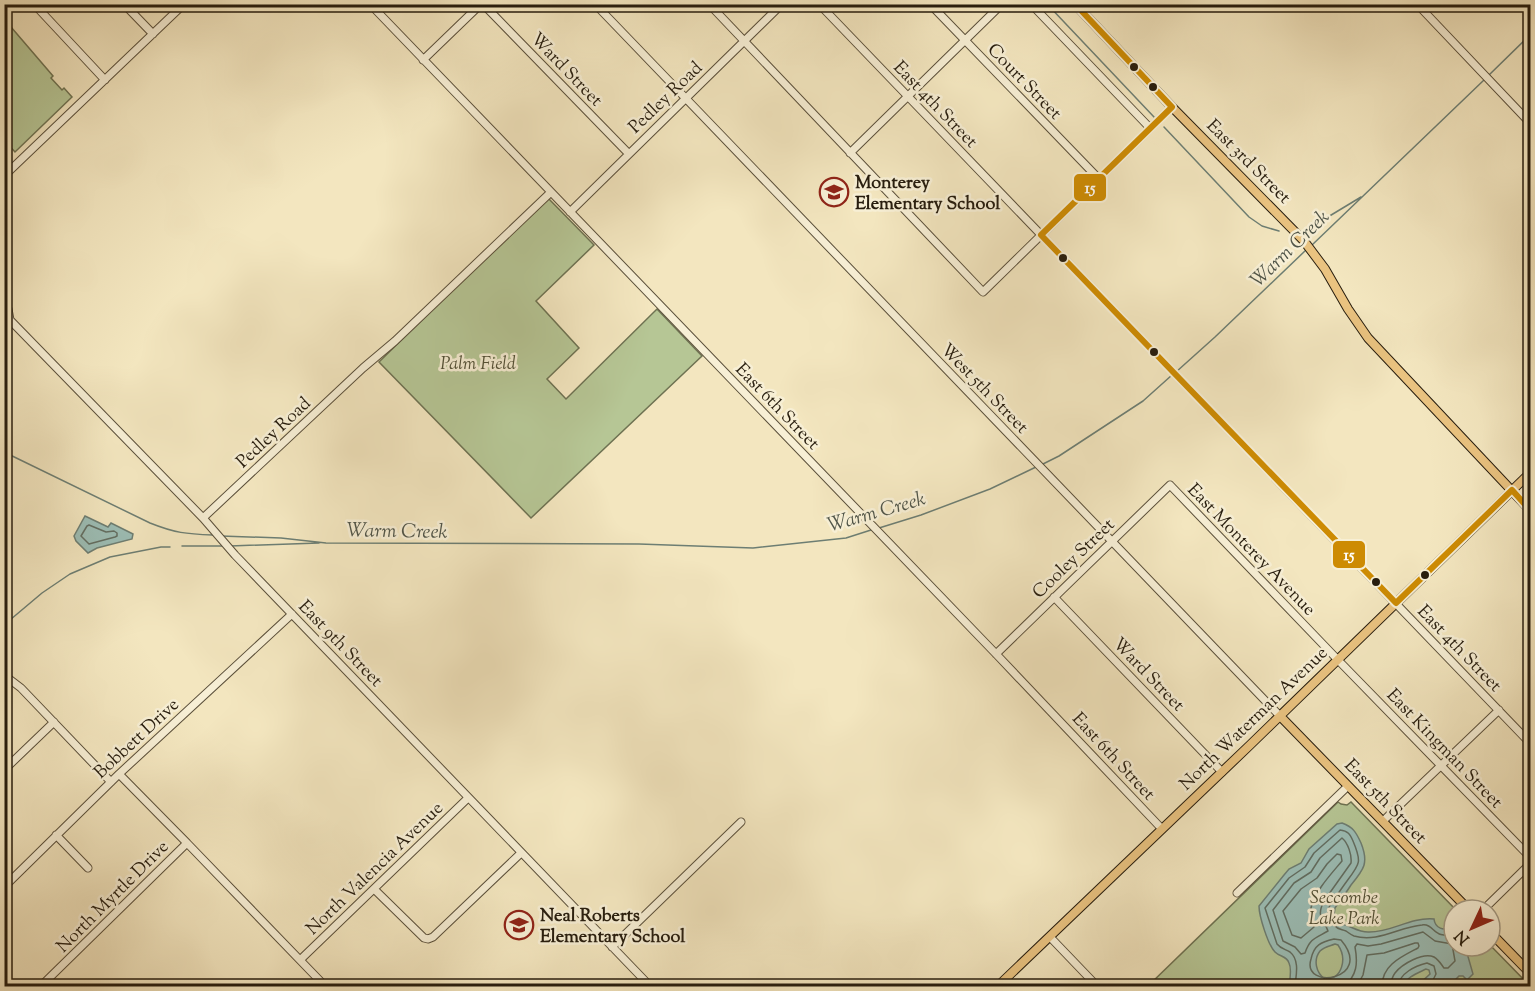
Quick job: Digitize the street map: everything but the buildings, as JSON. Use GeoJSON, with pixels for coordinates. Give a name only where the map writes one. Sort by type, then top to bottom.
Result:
{"type":"FeatureCollection","features":[{"type":"Feature","properties":{"kind":"main road","name":"East 3rd Street"},"geometry":{"type":"LineString","coordinates":[[1075,4],[1172,107],[1304,241],[1325,268],[1368,338],[1530,510]]}},
{"type":"Feature","properties":{"kind":"main road","name":"North Waterman Avenue"},"geometry":{"type":"LineString","coordinates":[[998,987],[1530,472]]}},
{"type":"Feature","properties":{"kind":"main road","name":"East 5th Street"},"geometry":{"type":"LineString","coordinates":[[1280,716],[1457,898]]}},
{"type":"Feature","properties":{"kind":"main road"},"geometry":{"type":"LineString","coordinates":[[1502,944],[1530,973]]}},
{"type":"Feature","properties":{"kind":"street"},"geometry":{"type":"LineString","coordinates":[[34,4],[105,80]]}},
{"type":"Feature","properties":{"kind":"street"},"geometry":{"type":"LineString","coordinates":[[124,4],[153,34]]}},
{"type":"Feature","properties":{"kind":"street"},"geometry":{"type":"LineString","coordinates":[[4,176],[184,4]]}},
{"type":"Feature","properties":{"kind":"street","name":"East 6th Street"},"geometry":{"type":"LineString","coordinates":[[370,4],[1162,829]]}},
{"type":"Feature","properties":{"kind":"street"},"geometry":{"type":"LineString","coordinates":[[423,60],[482,4]]}},
{"type":"Feature","properties":{"kind":"street","name":"Ward Street"},"geometry":{"type":"LineString","coordinates":[[482,4],[629,154]]}},
{"type":"Feature","properties":{"kind":"street","name":"West 5th Street"},"geometry":{"type":"LineString","coordinates":[[596,4],[1280,716]]}},
{"type":"Feature","properties":{"kind":"street"},"geometry":{"type":"LineString","coordinates":[[709,4],[983,292],[1172,107]]}},
{"type":"Feature","properties":{"kind":"street","name":"Pedley Road"},"geometry":{"type":"LineString","coordinates":[[570,212],[782,4]]}},
{"type":"Feature","properties":{"kind":"street","name":"East 4th Street"},"geometry":{"type":"LineString","coordinates":[[819,4],[1530,743]]}},
{"type":"Feature","properties":{"kind":"street","name":"Court Street"},"geometry":{"type":"LineString","coordinates":[[930,4],[1099,179]]}},
{"type":"Feature","properties":{"kind":"street"},"geometry":{"type":"LineString","coordinates":[[850,153],[1002,4]]}},
{"type":"Feature","properties":{"kind":"street"},"geometry":{"type":"LineString","coordinates":[[1031,4],[1150,128]]}},
{"type":"Feature","properties":{"kind":"street"},"geometry":{"type":"LineString","coordinates":[[1417,4],[1530,123]]}},
{"type":"Feature","properties":{"kind":"street","name":"Pedley Road"},"geometry":{"type":"LineString","coordinates":[[203,518],[363,368],[395,341],[551,192]]}},
{"type":"Feature","properties":{"kind":"street","name":"East 9th Street"},"geometry":{"type":"LineString","coordinates":[[4,305],[8,309],[7,320],[203,518],[291,614],[650,987]]}},
{"type":"Feature","properties":{"kind":"street","name":"Cooley Street"},"geometry":{"type":"LineString","coordinates":[[996,654],[1170,485]]}},
{"type":"Feature","properties":{"kind":"street","name":"East Monterey Avenue"},"geometry":{"type":"LineString","coordinates":[[1170,485],[1338,660]]}},
{"type":"Feature","properties":{"kind":"street","name":"Ward Street"},"geometry":{"type":"LineString","coordinates":[[1054,597],[1222,772]]}},
{"type":"Feature","properties":{"kind":"street","name":"Bobbett Drive"},"geometry":{"type":"LineString","coordinates":[[4,887],[119,774],[291,614]]}},
{"type":"Feature","properties":{"kind":"street","name":"East Kingman Street"},"geometry":{"type":"LineString","coordinates":[[1338,660],[1530,857]]}},
{"type":"Feature","properties":{"kind":"street"},"geometry":{"type":"LineString","coordinates":[[4,675],[7,675],[21,688],[111,782]]}},
{"type":"Feature","properties":{"kind":"street"},"geometry":{"type":"LineString","coordinates":[[1383,821],[1499,710]]}},
{"type":"Feature","properties":{"kind":"street"},"geometry":{"type":"LineString","coordinates":[[4,770],[54,722]]}},
{"type":"Feature","properties":{"kind":"street","name":"North Myrtle Drive"},"geometry":{"type":"LineString","coordinates":[[41,987],[187,843],[119,774]]}},
{"type":"Feature","properties":{"kind":"street"},"geometry":{"type":"LineString","coordinates":[[1237,893],[1348,786]]}},
{"type":"Feature","properties":{"kind":"street","name":"North Valencia Avenue"},"geometry":{"type":"LineString","coordinates":[[300,960],[468,798]]}},
{"type":"Feature","properties":{"kind":"street"},"geometry":{"type":"LineString","coordinates":[[612,947],[741,822]]}},
{"type":"Feature","properties":{"kind":"street"},"geometry":{"type":"LineString","coordinates":[[56,835],[88,868]]}},
{"type":"Feature","properties":{"kind":"street"},"geometry":{"type":"LineString","coordinates":[[187,843],[325,987]]}},
{"type":"Feature","properties":{"kind":"street"},"geometry":{"type":"LineString","coordinates":[[374,889],[424,938],[428,939],[433,937],[521,853]]}},
{"type":"Feature","properties":{"kind":"street"},"geometry":{"type":"LineString","coordinates":[[1495,898],[1530,864]]}},
{"type":"Feature","properties":{"kind":"street"},"geometry":{"type":"LineString","coordinates":[[1050,937],[1097,987]]}},
{"type":"Feature","properties":{"kind":"green space"},"geometry":{"type":"Polygon","coordinates":[[[5,20],[53,76],[51,78],[72,97],[15,152],[5,141],[5,20]]]}},
{"type":"Feature","properties":{"kind":"green space","name":"Palm Field"},"geometry":{"type":"Polygon","coordinates":[[[547,197],[594,245],[536,301],[579,348],[547,379],[566,399],[657,309],[702,356],[531,518],[379,362],[547,197]]]}},
{"type":"Feature","properties":{"kind":"green space","name":"Seccombe Lake Park"},"geometry":{"type":"Polygon","coordinates":[[[1338,802],[1347,805],[1351,802],[1444,898],[1442,898],[1442,958],[1502,957],[1530,986],[1148,986],[1338,802]]]}},
{"type":"Feature","properties":{"kind":"water"},"geometry":{"type":"Polygon","coordinates":[[[85,516],[108,527],[111,523],[133,534],[132,539],[97,548],[88,553],[74,536],[85,516]]]}},
{"type":"Feature","properties":{"kind":"water"},"geometry":{"type":"Polygon","coordinates":[[[1342,823],[1349,826],[1361,843],[1365,861],[1362,870],[1335,908],[1334,915],[1341,924],[1360,931],[1376,932],[1416,920],[1434,919],[1436,925],[1442,928],[1442,958],[1468,958],[1473,974],[1467,980],[1459,976],[1449,982],[1449,986],[1417,986],[1430,974],[1426,969],[1410,978],[1404,986],[1289,986],[1291,971],[1289,963],[1287,959],[1275,952],[1270,943],[1262,923],[1259,906],[1289,869],[1301,863],[1309,849],[1337,824],[1342,823]],[[1335,944],[1320,951],[1316,966],[1325,979],[1336,976],[1342,967],[1341,950],[1335,944]]]}},
{"type":"Feature","properties":{"kind":"waterway"},"geometry":{"type":"LineString","coordinates":[[1047,4],[1154,117]]}},
{"type":"Feature","properties":{"kind":"waterway","name":"Warm Creek"},"geometry":{"type":"LineString","coordinates":[[1489,75],[1530,35]]}},
{"type":"Feature","properties":{"kind":"waterway","name":"Warm Creek"},"geometry":{"type":"LineString","coordinates":[[1312,245],[1484,80]]}},
{"type":"Feature","properties":{"kind":"waterway"},"geometry":{"type":"LineString","coordinates":[[1164,127],[1249,217],[1262,226],[1279,231]]}},
{"type":"Feature","properties":{"kind":"waterway"},"geometry":{"type":"LineString","coordinates":[[1308,229],[1361,197]]}},
{"type":"Feature","properties":{"kind":"waterway","name":"Warm Creek"},"geometry":{"type":"LineString","coordinates":[[1176,372],[1306,250]]}},
{"type":"Feature","properties":{"kind":"waterway","name":"Warm Creek"},"geometry":{"type":"LineString","coordinates":[[1041,465],[1059,456],[1143,401],[1172,375]]}},
{"type":"Feature","properties":{"kind":"waterway","name":"Warm Creek"},"geometry":{"type":"LineString","coordinates":[[4,452],[150,523],[181,532],[213,535]]}},
{"type":"Feature","properties":{"kind":"waterway","name":"Warm Creek"},"geometry":{"type":"LineString","coordinates":[[879,528],[990,489],[1036,467]]}},
{"type":"Feature","properties":{"kind":"waterway","name":"Warm Creek"},"geometry":{"type":"LineString","coordinates":[[221,536],[281,538],[326,543],[639,544],[753,548],[846,538],[871,530]]}},
{"type":"Feature","properties":{"kind":"waterway"},"geometry":{"type":"LineString","coordinates":[[230,546],[319,543]]}},
{"type":"Feature","properties":{"kind":"waterway"},"geometry":{"type":"LineString","coordinates":[[182,546],[223,546]]}},
{"type":"Feature","properties":{"kind":"waterway"},"geometry":{"type":"LineString","coordinates":[[4,625],[42,593],[70,574],[110,557],[170,547]]}},
{"type":"Feature","properties":{"kind":"transit line","name":"15"},"geometry":{"type":"LineString","coordinates":[[1075,4],[1172,107],[1041,235],[1396,603],[1512,490],[1530,510]]}},
{"type":"Feature","properties":{"kind":"place","name":"Monterey Elementary School"},"geometry":{"type":"Point","coordinates":[834,192]}},
{"type":"Feature","properties":{"kind":"place","name":"Neal Roberts Elementary School"},"geometry":{"type":"Point","coordinates":[519,925]}}]}
